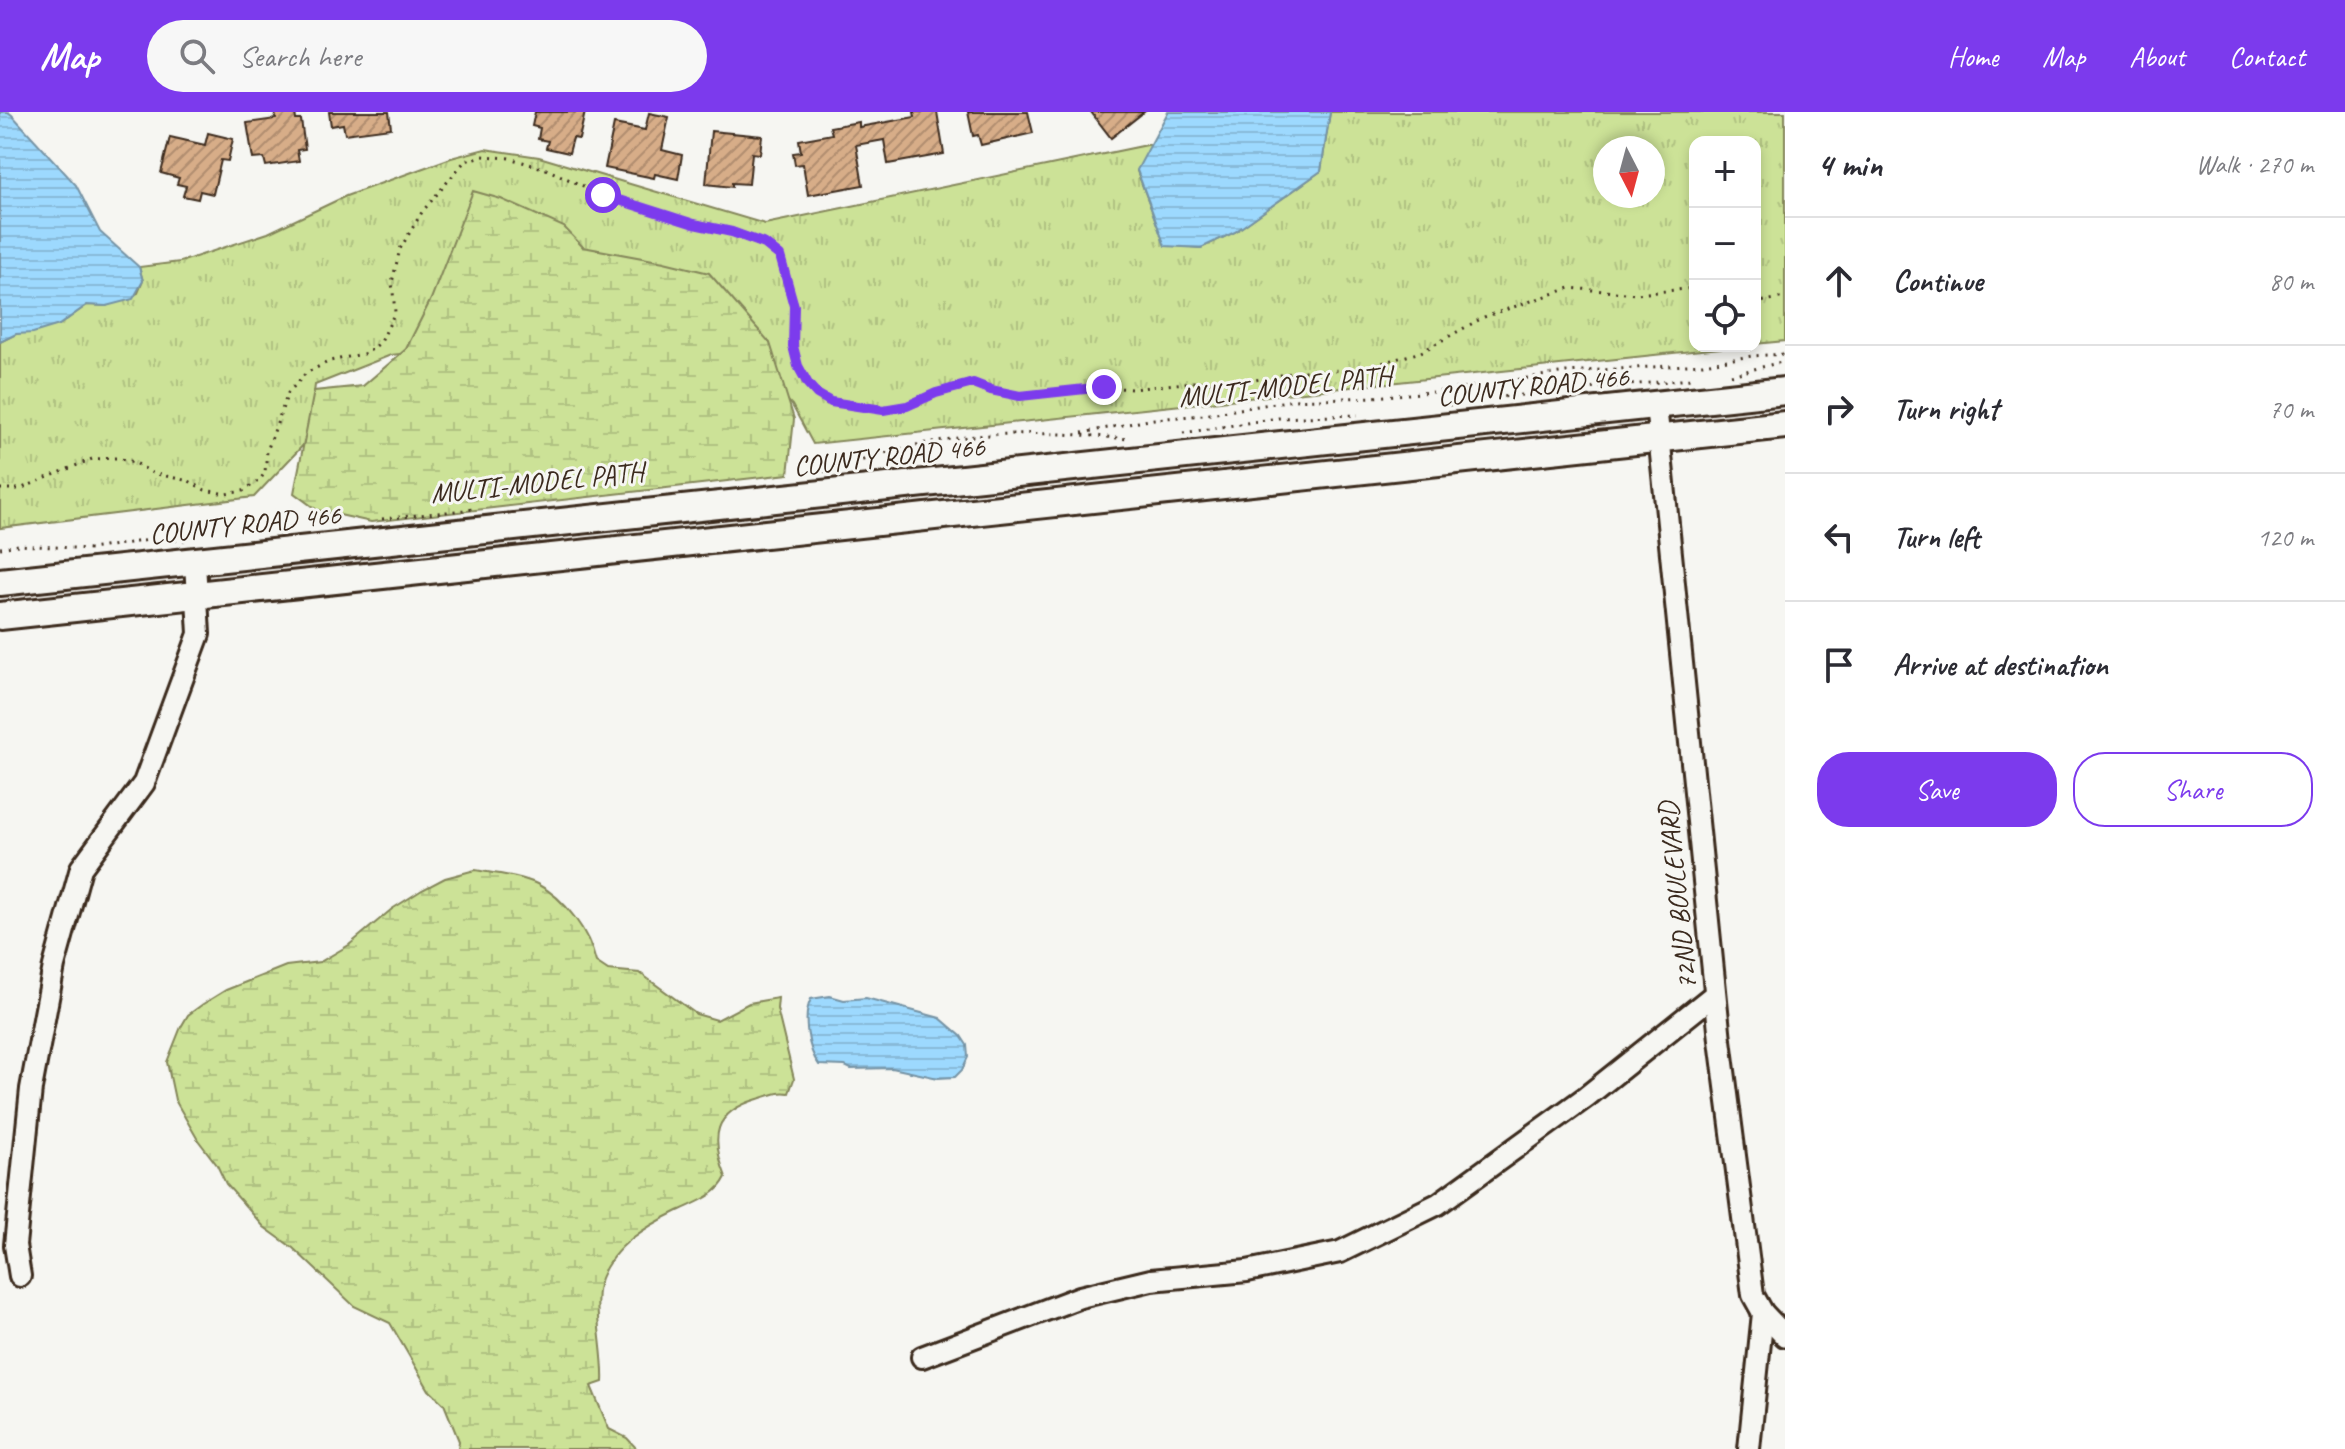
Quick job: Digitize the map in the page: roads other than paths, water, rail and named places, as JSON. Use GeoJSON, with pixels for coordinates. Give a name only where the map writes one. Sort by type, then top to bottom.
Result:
{"type":"FeatureCollection","features":[{"type":"Feature","properties":{"kind":"main road","name":"COUNTY ROAD 466"},"geometry":{"type":"LineString","coordinates":[[0,582],[198,551],[1785,391]]}},
{"type":"Feature","properties":{"kind":"main road"},"geometry":{"type":"LineString","coordinates":[[0,616],[1785,425]]}},
{"type":"Feature","properties":{"kind":"street","name":"72ND BOULEVARD"},"geometry":{"type":"LineString","coordinates":[[1656,405],[1715,994],[1753,1295],[1763,1313],[1785,1336]]}},
{"type":"Feature","properties":{"kind":"street"},"geometry":{"type":"LineString","coordinates":[[20,1276],[15,1245],[31,1089],[54,966],[81,868],[144,783],[199,634],[198,551]]}},
{"type":"Feature","properties":{"kind":"street"},"geometry":{"type":"LineString","coordinates":[[922,1357],[1080,1297],[1151,1280],[1247,1271],[1340,1252],[1438,1204],[1586,1097],[1715,994]]}},
{"type":"Feature","properties":{"kind":"street"},"geometry":{"type":"LineString","coordinates":[[1749,1449],[1763,1313]]}},
{"type":"Feature","properties":{"kind":"water"},"geometry":{"type":"Polygon","coordinates":[[[0,112],[12,115],[76,185],[100,232],[139,267],[143,281],[133,299],[106,306],[87,305],[59,325],[33,333],[16,334],[0,342],[0,112]]]}},
{"type":"Feature","properties":{"kind":"water"},"geometry":{"type":"Polygon","coordinates":[[[1168,112],[1330,112],[1321,171],[1235,232],[1201,248],[1165,246],[1137,170],[1168,112]]]}},
{"type":"Feature","properties":{"kind":"water"},"geometry":{"type":"Polygon","coordinates":[[[830,996],[844,1000],[866,998],[940,1018],[967,1045],[968,1057],[962,1070],[955,1077],[938,1078],[892,1068],[851,1069],[819,1065],[809,1042],[808,1006],[811,999],[830,996]]]}}]}
